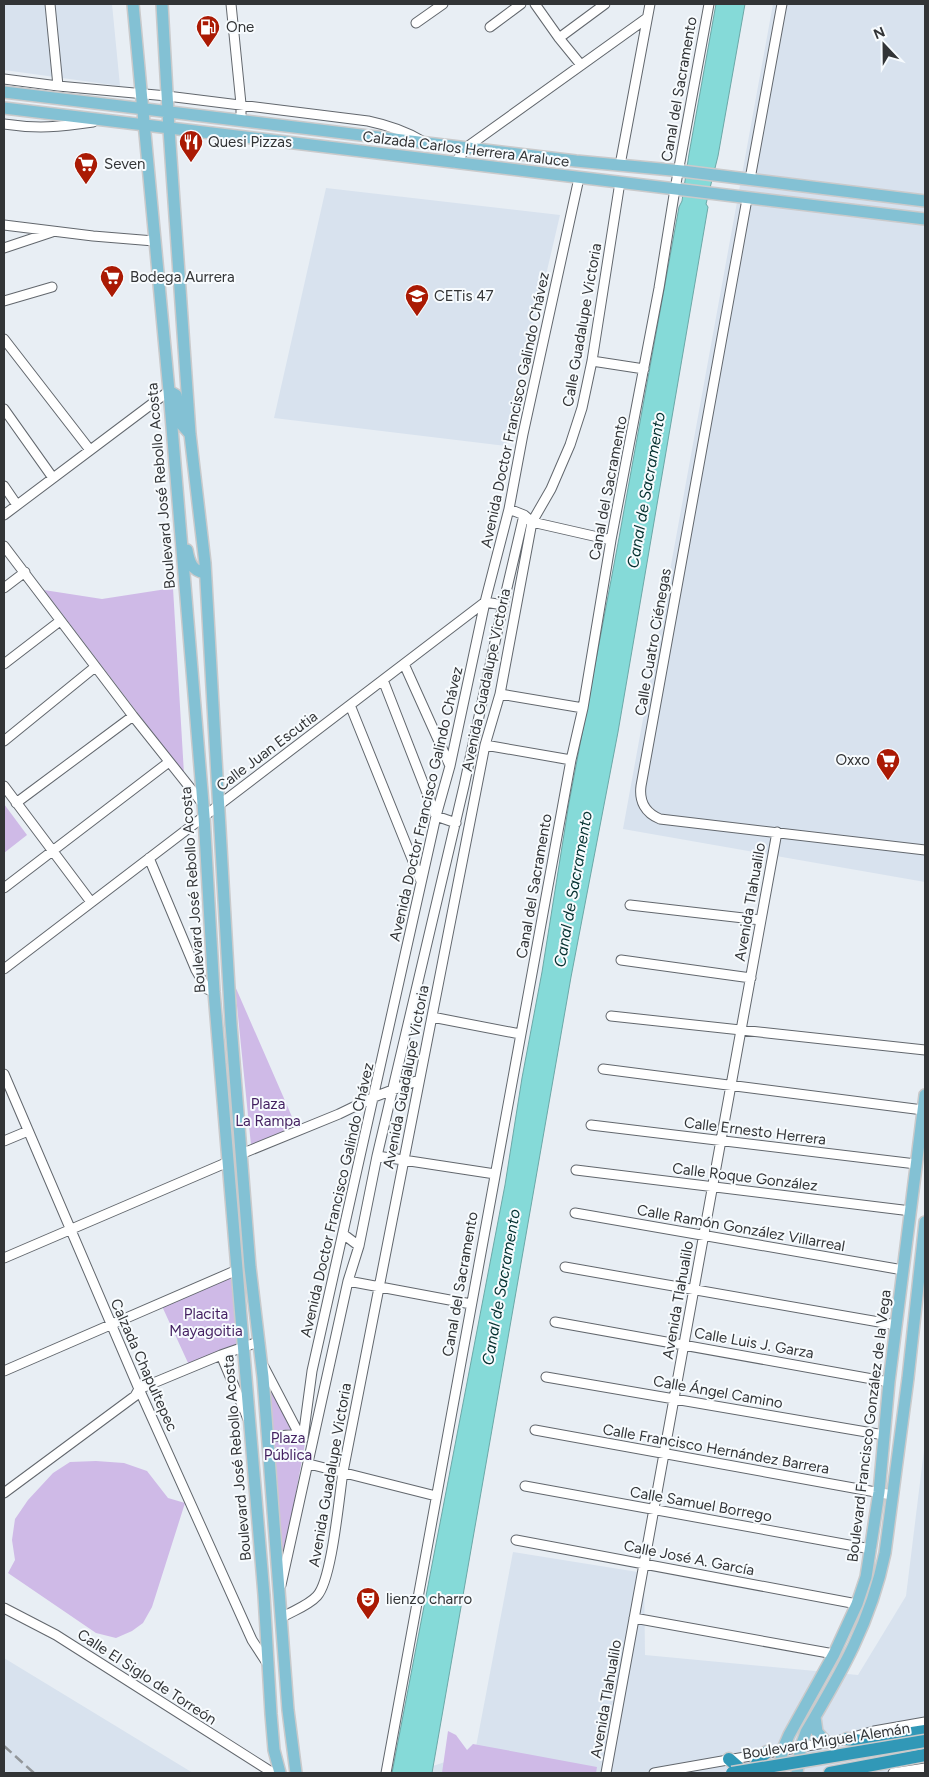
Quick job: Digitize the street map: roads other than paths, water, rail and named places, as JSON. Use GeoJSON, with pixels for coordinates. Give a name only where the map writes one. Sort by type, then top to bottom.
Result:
{"type":"FeatureCollection","features":[{"type":"Feature","properties":{"kind":"highway"},"geometry":{"type":"LineString","coordinates":[[847,1738],[861,1741],[925,1731]]}},
{"type":"Feature","properties":{"kind":"highway","name":"Boulevard Miguel Alemán"},"geometry":{"type":"LineString","coordinates":[[732,1773],[925,1741]]}},
{"type":"Feature","properties":{"kind":"highway"},"geometry":{"type":"LineString","coordinates":[[752,1773],[760,1758],[768,1752]]}},
{"type":"Feature","properties":{"kind":"highway","name":"Boulevard Miguel Alemán"},"geometry":{"type":"LineString","coordinates":[[839,1772],[925,1756]]}},
{"type":"Feature","properties":{"kind":"highway"},"geometry":{"type":"LineString","coordinates":[[729,1760],[738,1767],[739,1773]]}},
{"type":"Feature","properties":{"kind":"main road","name":"Boulevard José Rebollo Acosta"},"geometry":{"type":"LineString","coordinates":[[133,4],[180,524],[204,816],[214,992],[242,1348],[264,1595],[271,1714],[274,1750],[280,1773]]}},
{"type":"Feature","properties":{"kind":"main road","name":"Boulevard José Rebollo Acosta"},"geometry":{"type":"LineString","coordinates":[[162,4],[190,434],[205,572],[225,895],[228,976],[247,1224],[268,1437],[288,1710],[296,1773]]}},
{"type":"Feature","properties":{"kind":"main road","name":"Calzada Carlos Herrera Araluce"},"geometry":{"type":"LineString","coordinates":[[4,92],[925,201]]}},
{"type":"Feature","properties":{"kind":"main road","name":"Calzada Carlos Herrera Araluce"},"geometry":{"type":"LineString","coordinates":[[4,108],[925,219]]}},
{"type":"Feature","properties":{"kind":"main road"},"geometry":{"type":"LineString","coordinates":[[792,204],[794,185]]}},
{"type":"Feature","properties":{"kind":"main road"},"geometry":{"type":"LineString","coordinates":[[168,391],[176,395],[182,425],[190,434]]}},
{"type":"Feature","properties":{"kind":"main road"},"geometry":{"type":"LineString","coordinates":[[180,524],[190,564],[195,569],[205,572]]}},
{"type":"Feature","properties":{"kind":"main road","name":"Boulevard Francisco González de la Vega"},"geometry":{"type":"LineString","coordinates":[[778,1773],[783,1749],[834,1654],[864,1585],[879,1492],[889,1382],[925,1095]]}},
{"type":"Feature","properties":{"kind":"main road"},"geometry":{"type":"LineString","coordinates":[[228,1162],[233,1164],[237,1170],[242,1212],[247,1224]]}},
{"type":"Feature","properties":{"kind":"main road","name":"Boulevard Francisco González de la Vega"},"geometry":{"type":"LineString","coordinates":[[797,1773],[801,1746],[806,1732],[845,1664],[871,1608],[880,1580],[908,1378],[925,1222]]}},
{"type":"Feature","properties":{"kind":"main road"},"geometry":{"type":"LineString","coordinates":[[271,1714],[288,1710]]}},
{"type":"Feature","properties":{"kind":"main road"},"geometry":{"type":"LineString","coordinates":[[815,1717],[817,1732],[826,1742]]}},
{"type":"Feature","properties":{"kind":"street"},"geometry":{"type":"LineString","coordinates":[[50,4],[58,86]]}},
{"type":"Feature","properties":{"kind":"street"},"geometry":{"type":"LineString","coordinates":[[231,4],[241,120]]}},
{"type":"Feature","properties":{"kind":"street"},"geometry":{"type":"LineString","coordinates":[[416,23],[443,4]]}},
{"type":"Feature","properties":{"kind":"street"},"geometry":{"type":"LineString","coordinates":[[490,27],[521,4]]}},
{"type":"Feature","properties":{"kind":"street"},"geometry":{"type":"LineString","coordinates":[[535,4],[581,65]]}},
{"type":"Feature","properties":{"kind":"street"},"geometry":{"type":"LineString","coordinates":[[559,38],[604,4]]}},
{"type":"Feature","properties":{"kind":"street"},"geometry":{"type":"LineString","coordinates":[[620,165],[650,4]]}},
{"type":"Feature","properties":{"kind":"street","name":"Canal del Sacramento"},"geometry":{"type":"LineString","coordinates":[[386,1773],[520,1034],[571,760],[583,708],[611,540],[659,288],[709,4]]}},
{"type":"Feature","properties":{"kind":"street"},"geometry":{"type":"LineString","coordinates":[[750,179],[782,4]]}},
{"type":"Feature","properties":{"kind":"street"},"geometry":{"type":"LineString","coordinates":[[455,163],[467,148],[647,18]]}},
{"type":"Feature","properties":{"kind":"street"},"geometry":{"type":"LineString","coordinates":[[4,79],[241,104],[380,124],[407,132],[427,143]]}},
{"type":"Feature","properties":{"kind":"street"},"geometry":{"type":"LineString","coordinates":[[4,124],[28,128],[53,128],[101,120]]}},
{"type":"Feature","properties":{"kind":"street","name":"Avenida Doctor Francisco Galindo Chávez"},"geometry":{"type":"LineString","coordinates":[[301,1436],[312,1371],[436,816],[450,766],[486,602],[509,509],[523,434],[579,178]]}},
{"type":"Feature","properties":{"kind":"street","name":"Calle Guadalupe Victoria"},"geometry":{"type":"LineString","coordinates":[[532,522],[551,489],[570,445],[582,408],[592,361],[620,182]]}},
{"type":"Feature","properties":{"kind":"street","name":"Calle Cuatro Ciénegas"},"geometry":{"type":"LineString","coordinates":[[747,198],[640,792],[642,801],[648,812],[660,818],[925,850]]}},
{"type":"Feature","properties":{"kind":"street"},"geometry":{"type":"LineString","coordinates":[[4,225],[154,241]]}},
{"type":"Feature","properties":{"kind":"street"},"geometry":{"type":"LineString","coordinates":[[4,248],[55,231]]}},
{"type":"Feature","properties":{"kind":"street"},"geometry":{"type":"LineString","coordinates":[[4,301],[52,287]]}},
{"type":"Feature","properties":{"kind":"street"},"geometry":{"type":"LineString","coordinates":[[4,342],[90,450]]}},
{"type":"Feature","properties":{"kind":"street"},"geometry":{"type":"LineString","coordinates":[[592,361],[644,370]]}},
{"type":"Feature","properties":{"kind":"street"},"geometry":{"type":"LineString","coordinates":[[4,515],[168,391]]}},
{"type":"Feature","properties":{"kind":"street"},"geometry":{"type":"LineString","coordinates":[[4,411],[53,478]]}},
{"type":"Feature","properties":{"kind":"street"},"geometry":{"type":"LineString","coordinates":[[4,486],[17,505]]}},
{"type":"Feature","properties":{"kind":"street"},"geometry":{"type":"LineString","coordinates":[[509,509],[524,515],[532,522],[611,540]]}},
{"type":"Feature","properties":{"kind":"street","name":"Avenida Doctor Francisco Galindo Chávez"},"geometry":{"type":"LineString","coordinates":[[279,1592],[309,1464],[348,1281],[359,1246],[377,1156],[456,823],[524,515]]}},
{"type":"Feature","properties":{"kind":"street","name":"Avenida Guadalupe Victoria"},"geometry":{"type":"LineString","coordinates":[[281,1618],[316,1597],[325,1581],[343,1472],[418,1080],[485,745],[500,694],[532,522]]}},
{"type":"Feature","properties":{"kind":"street"},"geometry":{"type":"LineString","coordinates":[[4,546],[133,716],[203,804]]}},
{"type":"Feature","properties":{"kind":"street"},"geometry":{"type":"LineString","coordinates":[[4,588],[25,572]]}},
{"type":"Feature","properties":{"kind":"street"},"geometry":{"type":"LineString","coordinates":[[486,602],[503,605]]}},
{"type":"Feature","properties":{"kind":"street","name":"Calle Juan Escutia"},"geometry":{"type":"LineString","coordinates":[[4,969],[486,602]]}},
{"type":"Feature","properties":{"kind":"street"},"geometry":{"type":"LineString","coordinates":[[4,664],[60,620]]}},
{"type":"Feature","properties":{"kind":"street"},"geometry":{"type":"LineString","coordinates":[[404,664],[450,766]]}},
{"type":"Feature","properties":{"kind":"street"},"geometry":{"type":"LineString","coordinates":[[4,741],[96,667]]}},
{"type":"Feature","properties":{"kind":"street"},"geometry":{"type":"LineString","coordinates":[[383,680],[436,816],[456,823]]}},
{"type":"Feature","properties":{"kind":"street"},"geometry":{"type":"LineString","coordinates":[[500,694],[583,708]]}},
{"type":"Feature","properties":{"kind":"street"},"geometry":{"type":"LineString","coordinates":[[350,705],[422,881]]}},
{"type":"Feature","properties":{"kind":"street"},"geometry":{"type":"LineString","coordinates":[[16,803],[133,716]]}},
{"type":"Feature","properties":{"kind":"street"},"geometry":{"type":"LineString","coordinates":[[485,745],[571,760]]}},
{"type":"Feature","properties":{"kind":"street"},"geometry":{"type":"LineString","coordinates":[[4,888],[169,762]]}},
{"type":"Feature","properties":{"kind":"street"},"geometry":{"type":"LineString","coordinates":[[4,786],[91,902]]}},
{"type":"Feature","properties":{"kind":"street","name":"Avenida Tlahualilo"},"geometry":{"type":"LineString","coordinates":[[606,1773],[777,832]]}},
{"type":"Feature","properties":{"kind":"street"},"geometry":{"type":"LineString","coordinates":[[149,858],[196,970],[207,989],[214,992]]}},
{"type":"Feature","properties":{"kind":"street"},"geometry":{"type":"LineString","coordinates":[[630,905],[761,920]]}},
{"type":"Feature","properties":{"kind":"street"},"geometry":{"type":"LineString","coordinates":[[621,960],[751,978]]}},
{"type":"Feature","properties":{"kind":"street"},"geometry":{"type":"LineString","coordinates":[[611,1016],[925,1050]]}},
{"type":"Feature","properties":{"kind":"street"},"geometry":{"type":"LineString","coordinates":[[432,1017],[520,1034]]}},
{"type":"Feature","properties":{"kind":"street"},"geometry":{"type":"LineString","coordinates":[[603,1069],[923,1110]]}},
{"type":"Feature","properties":{"kind":"street","name":"Calzada Chapultepec"},"geometry":{"type":"LineString","coordinates":[[4,1074],[139,1389],[252,1640],[267,1664]]}},
{"type":"Feature","properties":{"kind":"street"},"geometry":{"type":"LineString","coordinates":[[242,1154],[418,1080]]}},
{"type":"Feature","properties":{"kind":"street","name":"Calle Ernesto Herrera"},"geometry":{"type":"LineString","coordinates":[[591,1125],[916,1164]]}},
{"type":"Feature","properties":{"kind":"street"},"geometry":{"type":"LineString","coordinates":[[4,1141],[28,1131]]}},
{"type":"Feature","properties":{"kind":"street"},"geometry":{"type":"LineString","coordinates":[[377,1156],[495,1174]]}},
{"type":"Feature","properties":{"kind":"street"},"geometry":{"type":"LineString","coordinates":[[4,1258],[228,1162]]}},
{"type":"Feature","properties":{"kind":"street","name":"Calle Roque González"},"geometry":{"type":"LineString","coordinates":[[576,1170],[910,1212]]}},
{"type":"Feature","properties":{"kind":"street","name":"Calle Ramón González Villarreal"},"geometry":{"type":"LineString","coordinates":[[575,1213],[903,1270]]}},
{"type":"Feature","properties":{"kind":"street"},"geometry":{"type":"LineString","coordinates":[[343,1234],[359,1246]]}},
{"type":"Feature","properties":{"kind":"street"},"geometry":{"type":"LineString","coordinates":[[565,1267],[896,1325]]}},
{"type":"Feature","properties":{"kind":"street"},"geometry":{"type":"LineString","coordinates":[[4,1371],[237,1270]]}},
{"type":"Feature","properties":{"kind":"street"},"geometry":{"type":"LineString","coordinates":[[348,1281],[471,1304]]}},
{"type":"Feature","properties":{"kind":"street","name":"Calle Luis J. Garza"},"geometry":{"type":"LineString","coordinates":[[556,1322],[889,1382]]}},
{"type":"Feature","properties":{"kind":"street"},"geometry":{"type":"LineString","coordinates":[[4,1493],[135,1396],[139,1389],[221,1355],[258,1342]]}},
{"type":"Feature","properties":{"kind":"street"},"geometry":{"type":"LineString","coordinates":[[221,1355],[249,1424]]}},
{"type":"Feature","properties":{"kind":"street"},"geometry":{"type":"LineString","coordinates":[[261,1362],[301,1436],[312,1448]]}},
{"type":"Feature","properties":{"kind":"street","name":"Calle Ángel Camino"},"geometry":{"type":"LineString","coordinates":[[546,1377],[884,1435]]}},
{"type":"Feature","properties":{"kind":"street","name":"Calle Francisco Hernández Barrera"},"geometry":{"type":"LineString","coordinates":[[536,1430],[892,1495]]}},
{"type":"Feature","properties":{"kind":"street"},"geometry":{"type":"LineString","coordinates":[[268,1437],[301,1436]]}},
{"type":"Feature","properties":{"kind":"street"},"geometry":{"type":"LineString","coordinates":[[309,1464],[436,1496]]}},
{"type":"Feature","properties":{"kind":"street","name":"Calle Samuel Borrego"},"geometry":{"type":"LineString","coordinates":[[525,1486],[871,1549]]}},
{"type":"Feature","properties":{"kind":"street","name":"Calle José A. García"},"geometry":{"type":"LineString","coordinates":[[516,1540],[857,1604]]}},
{"type":"Feature","properties":{"kind":"street","name":"Calle El Siglo de Torreón"},"geometry":{"type":"LineString","coordinates":[[4,1608],[56,1636],[273,1773]]}},
{"type":"Feature","properties":{"kind":"street"},"geometry":{"type":"LineString","coordinates":[[634,1618],[834,1654]]}},
{"type":"Feature","properties":{"kind":"street"},"geometry":{"type":"LineString","coordinates":[[654,1773],[925,1722]]}},
{"type":"Feature","properties":{"kind":"street"},"geometry":{"type":"LineString","coordinates":[[893,1773],[925,1768]]}},
{"type":"Feature","properties":{"kind":"water","name":"Canal de Sacramento"},"geometry":{"type":"Polygon","coordinates":[[[716,4],[745,4],[718,156],[706,204],[708,207],[618,732],[571,977],[432,1773],[392,1773],[505,1185],[569,803],[679,207],[682,201],[716,4]]]}},
{"type":"Feature","properties":{"kind":"railway"},"geometry":{"type":"LineString","coordinates":[[4,1746],[34,1773]]}},
{"type":"Feature","properties":{"kind":"place","name":"One"},"geometry":{"type":"Point","coordinates":[208,48]}},
{"type":"Feature","properties":{"kind":"place","name":"Quesi Pizzas"},"geometry":{"type":"Point","coordinates":[191,163]}},
{"type":"Feature","properties":{"kind":"place","name":"Seven"},"geometry":{"type":"Point","coordinates":[86,185]}},
{"type":"Feature","properties":{"kind":"place","name":"Bodega Aurrera"},"geometry":{"type":"Point","coordinates":[112,298]}},
{"type":"Feature","properties":{"kind":"place","name":"CETis 47"},"geometry":{"type":"Point","coordinates":[417,317]}},
{"type":"Feature","properties":{"kind":"place","name":"Oxxo"},"geometry":{"type":"Point","coordinates":[888,781]}},
{"type":"Feature","properties":{"kind":"place","name":"lienzo charro"},"geometry":{"type":"Point","coordinates":[368,1620]}},
{"type":"Feature","properties":{"kind":"park label","name":"Plaza La Rampa"},"geometry":{"type":"Point","coordinates":[268,1112]}},
{"type":"Feature","properties":{"kind":"park label","name":"Placita Mayagoitia"},"geometry":{"type":"Point","coordinates":[206,1322]}},
{"type":"Feature","properties":{"kind":"park label","name":"Plaza Pública"},"geometry":{"type":"Point","coordinates":[288,1446]}}]}
